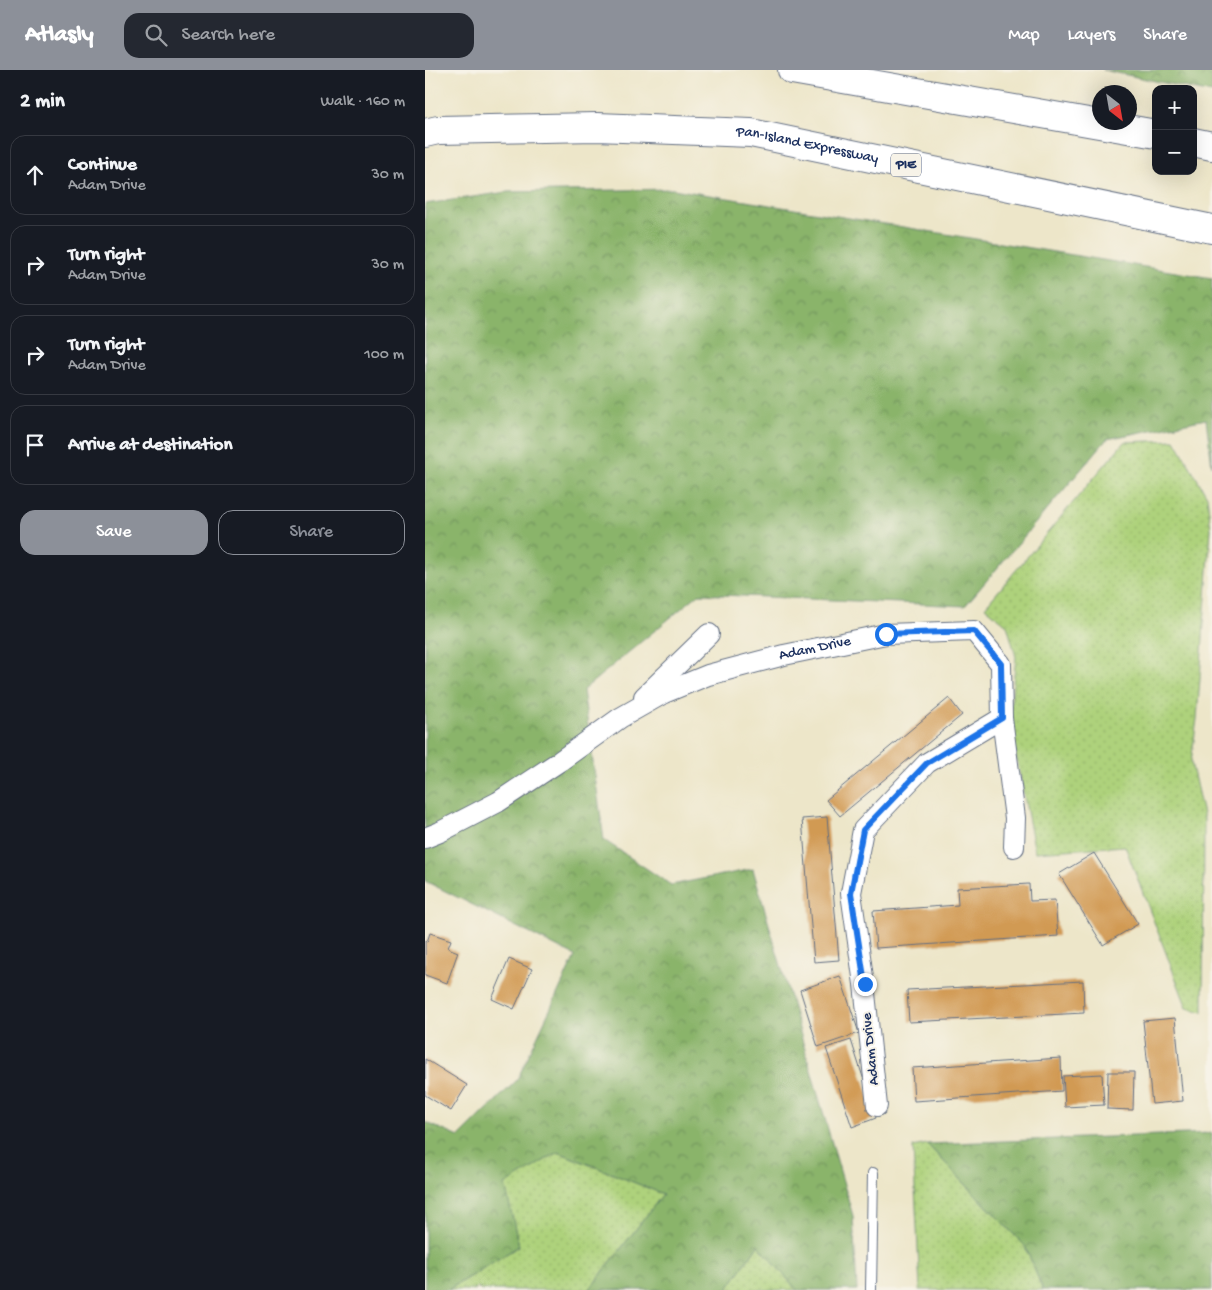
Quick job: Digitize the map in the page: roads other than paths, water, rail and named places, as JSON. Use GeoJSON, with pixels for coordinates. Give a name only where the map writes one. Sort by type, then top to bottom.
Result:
{"type":"FeatureCollection","features":[{"type":"Feature","properties":{"kind":"highway"},"geometry":{"type":"LineString","coordinates":[[792,70],[1152,133]]}},
{"type":"Feature","properties":{"kind":"highway","name":"Pan-Island Expressway"},"geometry":{"type":"LineString","coordinates":[[425,132],[438,130],[597,127],[751,133],[1212,229]]}},
{"type":"Feature","properties":{"kind":"highway"},"geometry":{"type":"LineString","coordinates":[[1197,143],[1212,146]]}},
{"type":"Feature","properties":{"kind":"street","name":"Adam Drive"},"geometry":{"type":"LineString","coordinates":[[425,838],[498,802],[620,718],[664,693],[708,675],[784,655],[886,634],[974,631],[1001,664],[1002,718],[927,763],[863,830],[851,893],[865,984],[877,1106]]}},
{"type":"Feature","properties":{"kind":"street","name":"Adam Drive"},"geometry":{"type":"LineString","coordinates":[[620,718],[709,634]]}},
{"type":"Feature","properties":{"kind":"street"},"geometry":{"type":"LineString","coordinates":[[1002,718],[1015,818],[1014,847]]}},
{"type":"Feature","properties":{"kind":"lane"},"geometry":{"type":"LineString","coordinates":[[871,1290],[873,1173]]}}]}
